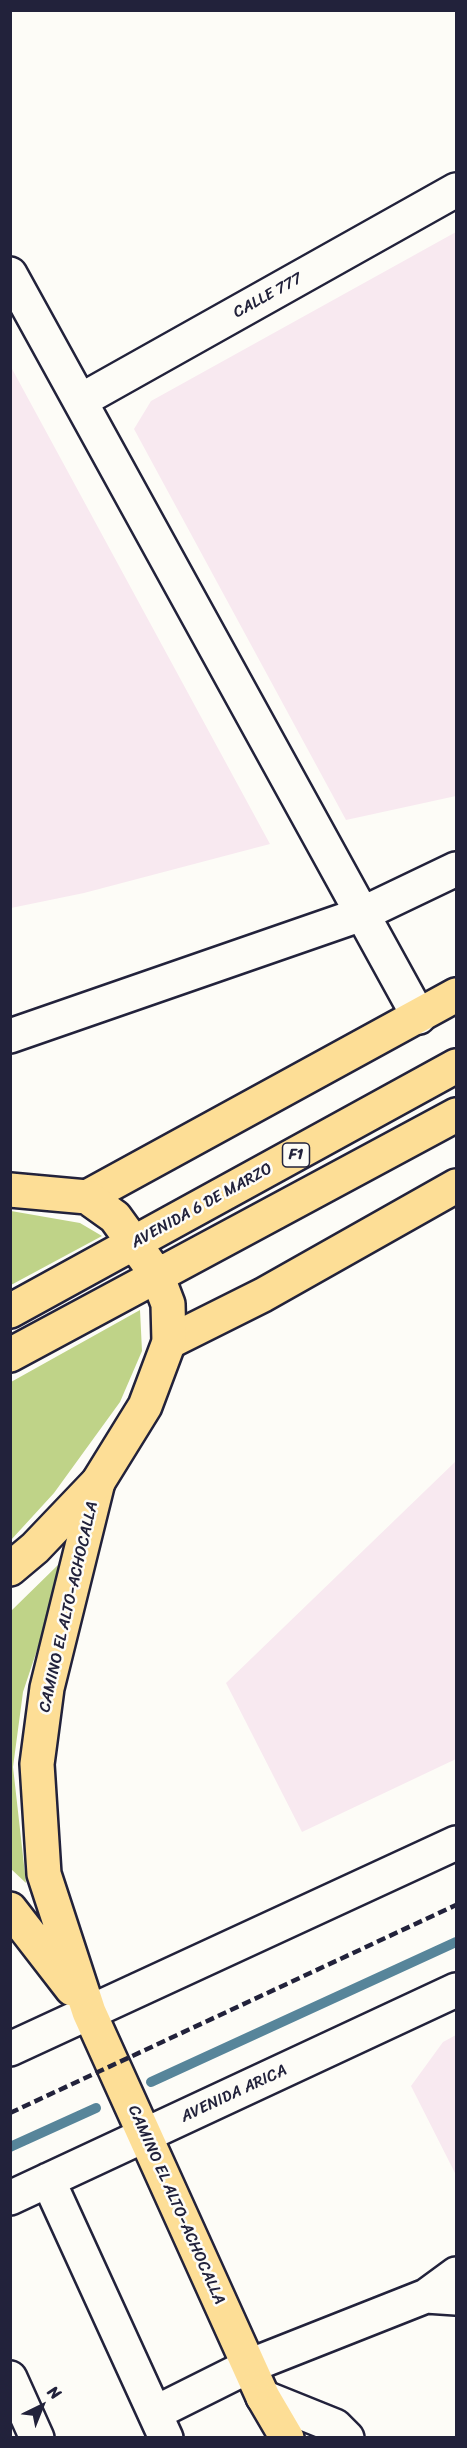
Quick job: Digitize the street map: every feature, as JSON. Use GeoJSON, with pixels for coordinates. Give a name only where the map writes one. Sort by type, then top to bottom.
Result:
{"type":"FeatureCollection","features":[{"type":"Feature","properties":{"kind":"main road"},"geometry":{"type":"LineString","coordinates":[[87,1197],[456,995]]}},
{"type":"Feature","properties":{"kind":"main road","name":"AVENIDA 6 DE MARZO"},"geometry":{"type":"LineString","coordinates":[[10,1311],[456,1066]]}},
{"type":"Feature","properties":{"kind":"main road","name":"F1"},"geometry":{"type":"LineString","coordinates":[[10,1355],[456,1115]]}},
{"type":"Feature","properties":{"kind":"main road"},"geometry":{"type":"LineString","coordinates":[[170,1342],[263,1295],[456,1186]]}},
{"type":"Feature","properties":{"kind":"main road"},"geometry":{"type":"LineString","coordinates":[[10,1190],[87,1197],[115,1217],[157,1275],[168,1304],[170,1342],[145,1406],[98,1482],[35,1548],[10,1569]]}},
{"type":"Feature","properties":{"kind":"main road","name":"CAMINO EL ALTO-ACHOCALLA"},"geometry":{"type":"LineString","coordinates":[[98,1482],[47,1688],[38,1764],[44,1875],[89,2012],[263,2397],[287,2438]]}},
{"type":"Feature","properties":{"kind":"main road","name":"CAMINO EL ALTO-ACHOCALLA"},"geometry":{"type":"LineString","coordinates":[[10,1909],[89,2012]]}},
{"type":"Feature","properties":{"kind":"main road","name":"CAMINO EL ALTO-ACHOCALLA"},"geometry":{"type":"LineString","coordinates":[[263,2397],[272,2438]]}},
{"type":"Feature","properties":{"kind":"street","name":"CALLE 777"},"geometry":{"type":"LineString","coordinates":[[80,400],[456,190]]}},
{"type":"Feature","properties":{"kind":"street"},"geometry":{"type":"LineString","coordinates":[[10,274],[419,1017]]}},
{"type":"Feature","properties":{"kind":"street"},"geometry":{"type":"LineString","coordinates":[[10,1036],[362,914],[456,869]]}},
{"type":"Feature","properties":{"kind":"street"},"geometry":{"type":"LineString","coordinates":[[10,2049],[456,1843]]}},
{"type":"Feature","properties":{"kind":"street","name":"AVENIDA ARICA"},"geometry":{"type":"LineString","coordinates":[[10,2198],[456,1990]]}},
{"type":"Feature","properties":{"kind":"street"},"geometry":{"type":"LineString","coordinates":[[48,2180],[160,2425],[249,2366],[441,2297],[456,2274]]}},
{"type":"Feature","properties":{"kind":"street"},"geometry":{"type":"LineString","coordinates":[[10,2378],[37,2438]]}},
{"type":"Feature","properties":{"kind":"street"},"geometry":{"type":"LineString","coordinates":[[263,2397],[335,2426],[347,2438]]}},
{"type":"Feature","properties":{"kind":"shaded area"},"geometry":{"type":"Polygon","coordinates":[[[456,232],[456,796],[346,820],[134,429],[151,401],[456,232]]]}},
{"type":"Feature","properties":{"kind":"shaded area"},"geometry":{"type":"Polygon","coordinates":[[[10,367],[270,844],[84,893],[11,908],[10,367]]]}},
{"type":"Feature","properties":{"kind":"shaded area"},"geometry":{"type":"Polygon","coordinates":[[[456,1461],[456,1759],[302,1832],[226,1683],[456,1461]]]}},
{"type":"Feature","properties":{"kind":"shaded area"},"geometry":{"type":"Polygon","coordinates":[[[456,2035],[456,2175],[411,2086],[443,2042],[456,2035]]]}},
{"type":"Feature","properties":{"kind":"green space"},"geometry":{"type":"Polygon","coordinates":[[[11,1211],[80,1223],[102,1236],[11,1285],[11,1211]]]}},
{"type":"Feature","properties":{"kind":"green space"},"geometry":{"type":"Polygon","coordinates":[[[140,1310],[142,1351],[120,1402],[54,1493],[11,1540],[11,1382],[140,1310]]]}},
{"type":"Feature","properties":{"kind":"green space"},"geometry":{"type":"Polygon","coordinates":[[[59,1564],[40,1641],[23,1692],[13,1767],[26,1883],[11,1869],[11,1611],[59,1564]]]}},
{"type":"Feature","properties":{"kind":"waterway"},"geometry":{"type":"LineString","coordinates":[[151,2082],[456,1942]]}},
{"type":"Feature","properties":{"kind":"waterway"},"geometry":{"type":"LineString","coordinates":[[10,2147],[96,2108]]}},
{"type":"Feature","properties":{"kind":"railway"},"geometry":{"type":"LineString","coordinates":[[10,2113],[456,1905]]}}]}
